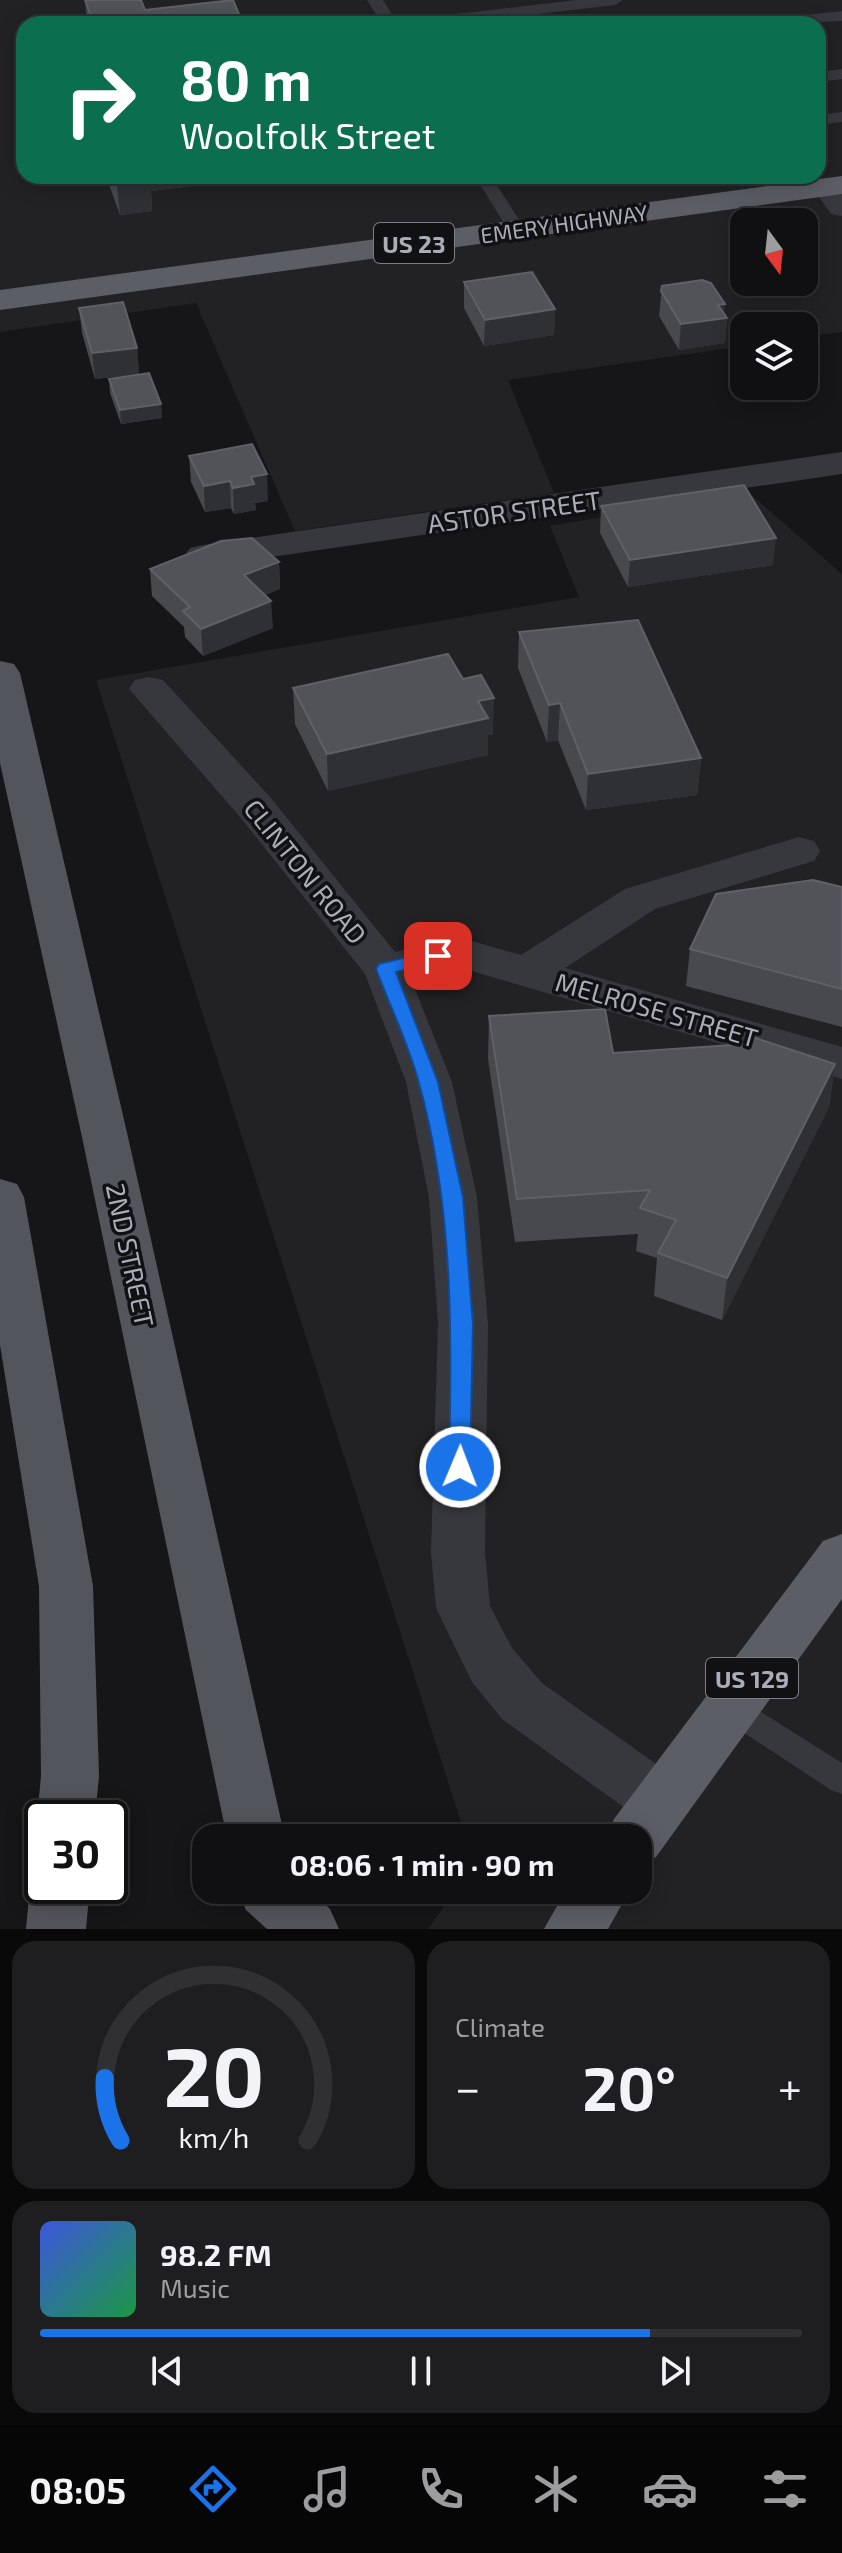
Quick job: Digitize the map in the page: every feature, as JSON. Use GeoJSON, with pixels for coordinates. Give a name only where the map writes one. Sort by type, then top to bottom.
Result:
{"type":"FeatureCollection","features":[{"type":"Feature","properties":{"kind":"highway","name":"EMERY HIGHWAY"},"geometry":{"type":"LineString","coordinates":[[0,300],[516,229],[837,193]]}},
{"type":"Feature","properties":{"kind":"highway","name":"US 129"},"geometry":{"type":"LineString","coordinates":[[648,1819],[838,1570]]}},
{"type":"Feature","properties":{"kind":"highway"},"geometry":{"type":"LineString","coordinates":[[574,1929],[591,1904]]}},
{"type":"Feature","properties":{"kind":"main road","name":"2ND STREET"},"geometry":{"type":"LineString","coordinates":[[0,673],[105,1137],[253,1824]]}},
{"type":"Feature","properties":{"kind":"main road"},"geometry":{"type":"LineString","coordinates":[[0,1197],[66,1586],[70,1776],[68,1800]]}},
{"type":"Feature","properties":{"kind":"main road"},"geometry":{"type":"LineString","coordinates":[[56,1929],[58,1904]]}},
{"type":"Feature","properties":{"kind":"main road"},"geometry":{"type":"LineString","coordinates":[[266,1929],[267,1904]]}},
{"type":"Feature","properties":{"kind":"main road"},"geometry":{"type":"LineString","coordinates":[[282,1904],[309,1929]]}},
{"type":"Feature","properties":{"kind":"street","name":"ASTOR STREET"},"geometry":{"type":"LineString","coordinates":[[187,559],[842,463]]}},
{"type":"Feature","properties":{"kind":"street","name":"CLINTON ROAD"},"geometry":{"type":"LineString","coordinates":[[149,689],[255,807],[385,969],[429,1082],[453,1197],[463,1324],[458,1552],[463,1608],[492,1665],[522,1701],[648,1819]]}},
{"type":"Feature","properties":{"kind":"street","name":"MELROSE STREET"},"geometry":{"type":"LineString","coordinates":[[528,971],[640,899],[799,851]]}},
{"type":"Feature","properties":{"kind":"street"},"geometry":{"type":"LineString","coordinates":[[385,969],[461,953],[528,971]]}},
{"type":"Feature","properties":{"kind":"street","name":"MELROSE STREET"},"geometry":{"type":"LineString","coordinates":[[528,971],[842,1063]]}},
{"type":"Feature","properties":{"kind":"lane"},"geometry":{"type":"LineString","coordinates":[[480,16],[615,0]]}},
{"type":"Feature","properties":{"kind":"lane"},"geometry":{"type":"LineString","coordinates":[[488,184],[516,229]]}},
{"type":"Feature","properties":{"kind":"lane"},"geometry":{"type":"LineString","coordinates":[[731,1707],[842,1780]]}},
{"type":"Feature","properties":{"kind":"shaded area"},"geometry":{"type":"Polygon","coordinates":[[[0,0],[842,0],[842,332],[818,335],[818,312],[730,312],[730,348],[508,380],[554,493],[295,531],[196,303],[0,332],[0,0]]]}},
{"type":"Feature","properties":{"kind":"shaded area"},"geometry":{"type":"Polygon","coordinates":[[[748,492],[842,574],[842,1929],[428,1929],[446,1904],[652,1904],[652,1824],[462,1824],[96,680],[579,597],[550,526],[748,492]]]}},
{"type":"Feature","properties":{"kind":"building"},"geometry":{"type":"Polygon","coordinates":[[[85,0],[141,0],[145,10],[233,0],[240,16],[91,16],[85,0]]]}},
{"type":"Feature","properties":{"kind":"building"},"geometry":{"type":"Polygon","coordinates":[[[532,272],[555,309],[485,320],[464,282],[532,272]]]}},
{"type":"Feature","properties":{"kind":"building"},"geometry":{"type":"Polygon","coordinates":[[[702,280],[711,283],[725,304],[718,305],[727,318],[681,324],[661,291],[662,286],[702,280]]]}},
{"type":"Feature","properties":{"kind":"building"},"geometry":{"type":"Polygon","coordinates":[[[123,302],[137,348],[92,353],[79,308],[123,302]]]}},
{"type":"Feature","properties":{"kind":"building"},"geometry":{"type":"Polygon","coordinates":[[[149,373],[161,404],[120,410],[109,379],[149,373]]]}},
{"type":"Feature","properties":{"kind":"building"},"geometry":{"type":"Polygon","coordinates":[[[252,444],[267,474],[251,477],[254,484],[233,488],[230,481],[204,486],[189,456],[252,444]]]}},
{"type":"Feature","properties":{"kind":"building"},"geometry":{"type":"Polygon","coordinates":[[[744,485],[776,538],[630,560],[601,506],[744,485]]]}},
{"type":"Feature","properties":{"kind":"building"},"geometry":{"type":"Polygon","coordinates":[[[252,538],[279,562],[244,575],[271,601],[201,629],[183,611],[190,607],[150,569],[221,541],[252,538]]]}},
{"type":"Feature","properties":{"kind":"building"},"geometry":{"type":"Polygon","coordinates":[[[638,620],[701,758],[588,774],[560,703],[549,705],[519,632],[638,620]]]}},
{"type":"Feature","properties":{"kind":"building"},"geometry":{"type":"Polygon","coordinates":[[[448,654],[463,679],[481,675],[494,698],[478,701],[488,718],[327,754],[293,688],[448,654]]]}},
{"type":"Feature","properties":{"kind":"building"},"geometry":{"type":"Polygon","coordinates":[[[813,880],[842,887],[842,989],[690,949],[716,894],[813,880]]]}},
{"type":"Feature","properties":{"kind":"building"},"geometry":{"type":"Polygon","coordinates":[[[605,1009],[613,1053],[748,1044],[752,1037],[835,1064],[727,1278],[658,1253],[676,1220],[640,1208],[650,1190],[517,1199],[489,1016],[605,1009]]]}},
{"type":"Feature","properties":{"kind":"route"},"geometry":{"type":"LineString","coordinates":[[438,956],[385,969],[429,1082],[453,1197],[463,1324],[460,1467]]}}]}
